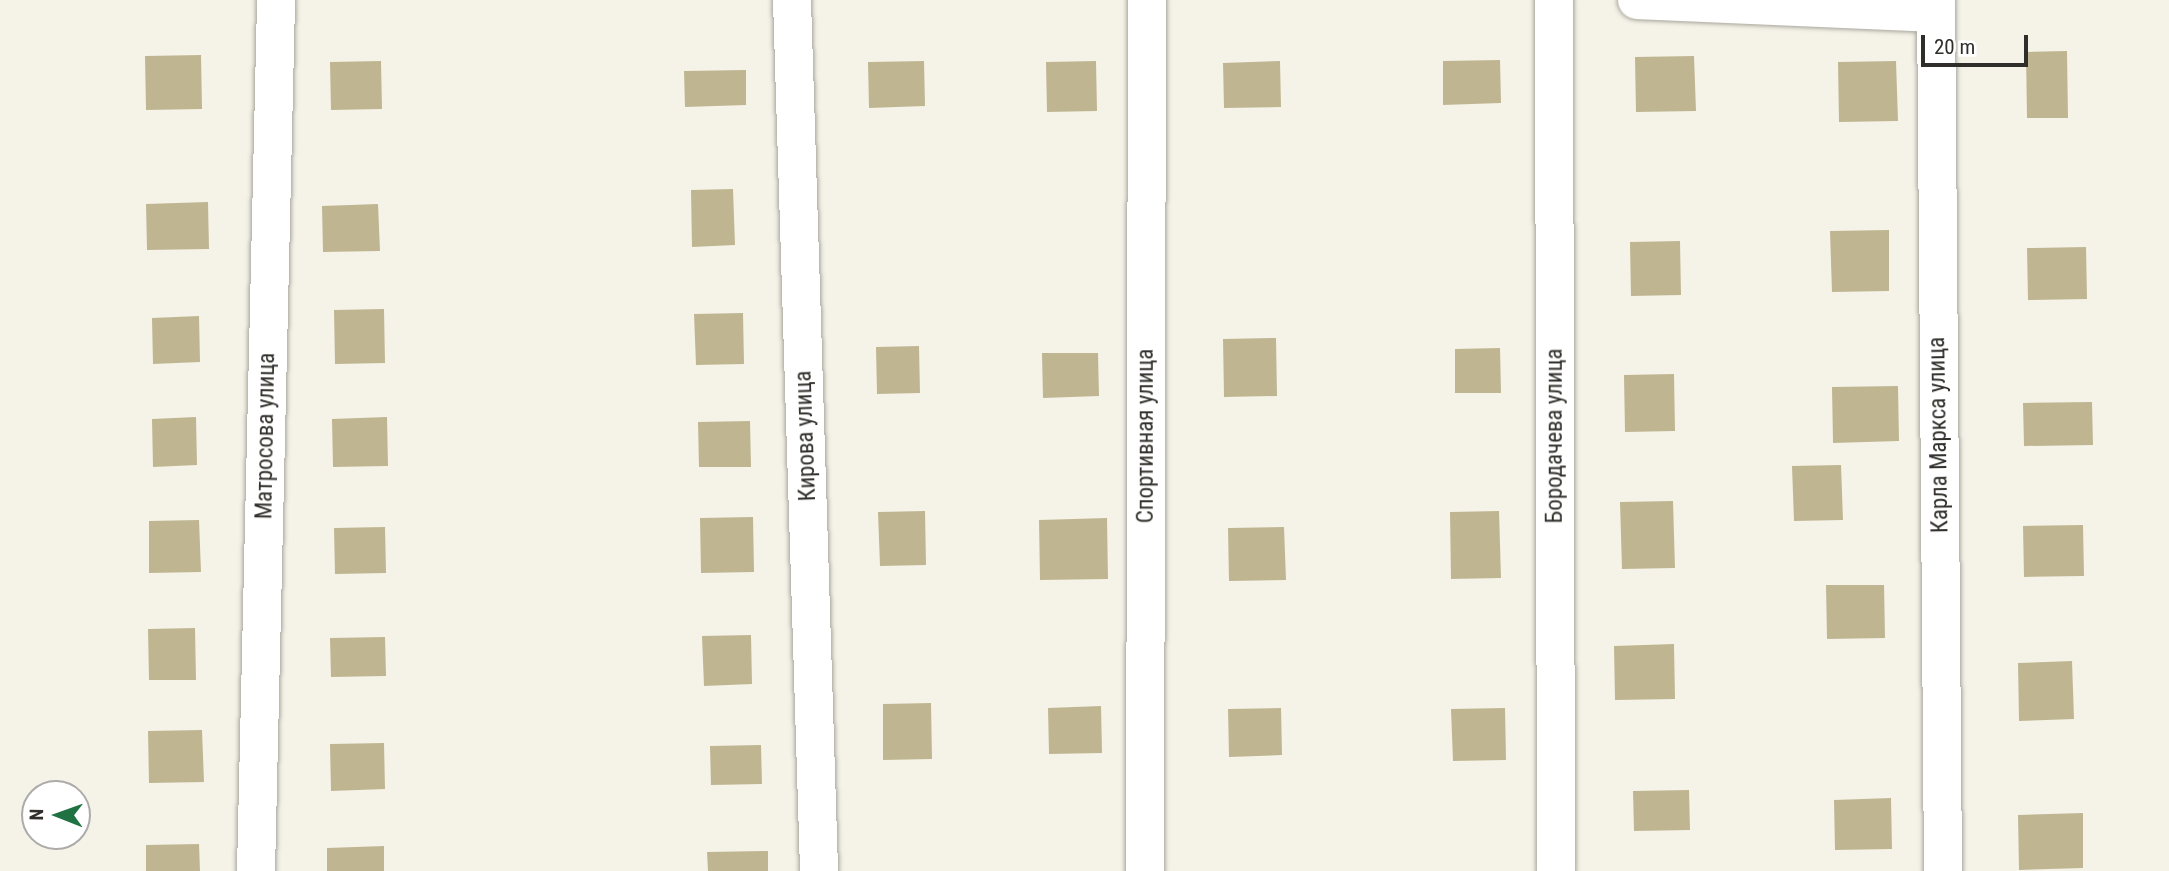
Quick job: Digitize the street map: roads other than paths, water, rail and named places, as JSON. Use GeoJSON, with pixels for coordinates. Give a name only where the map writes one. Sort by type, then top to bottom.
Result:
{"type":"FeatureCollection","features":[{"type":"Feature","properties":{"kind":"street","name":"Матросова улица"},"geometry":{"type":"LineString","coordinates":[[256,871],[276,0]]}},
{"type":"Feature","properties":{"kind":"street","name":"Кирова улица"},"geometry":{"type":"LineString","coordinates":[[792,0],[819,871]]}},
{"type":"Feature","properties":{"kind":"street","name":"Спортивная улица"},"geometry":{"type":"LineString","coordinates":[[1145,871],[1147,0]]}},
{"type":"Feature","properties":{"kind":"street","name":"Бородачева улица"},"geometry":{"type":"LineString","coordinates":[[1554,0],[1556,871]]}},
{"type":"Feature","properties":{"kind":"street"},"geometry":{"type":"LineString","coordinates":[[1637,0],[1936,6]]}},
{"type":"Feature","properties":{"kind":"street","name":"Карла Маркса улица"},"geometry":{"type":"LineString","coordinates":[[1936,6],[1944,871]]}}]}
